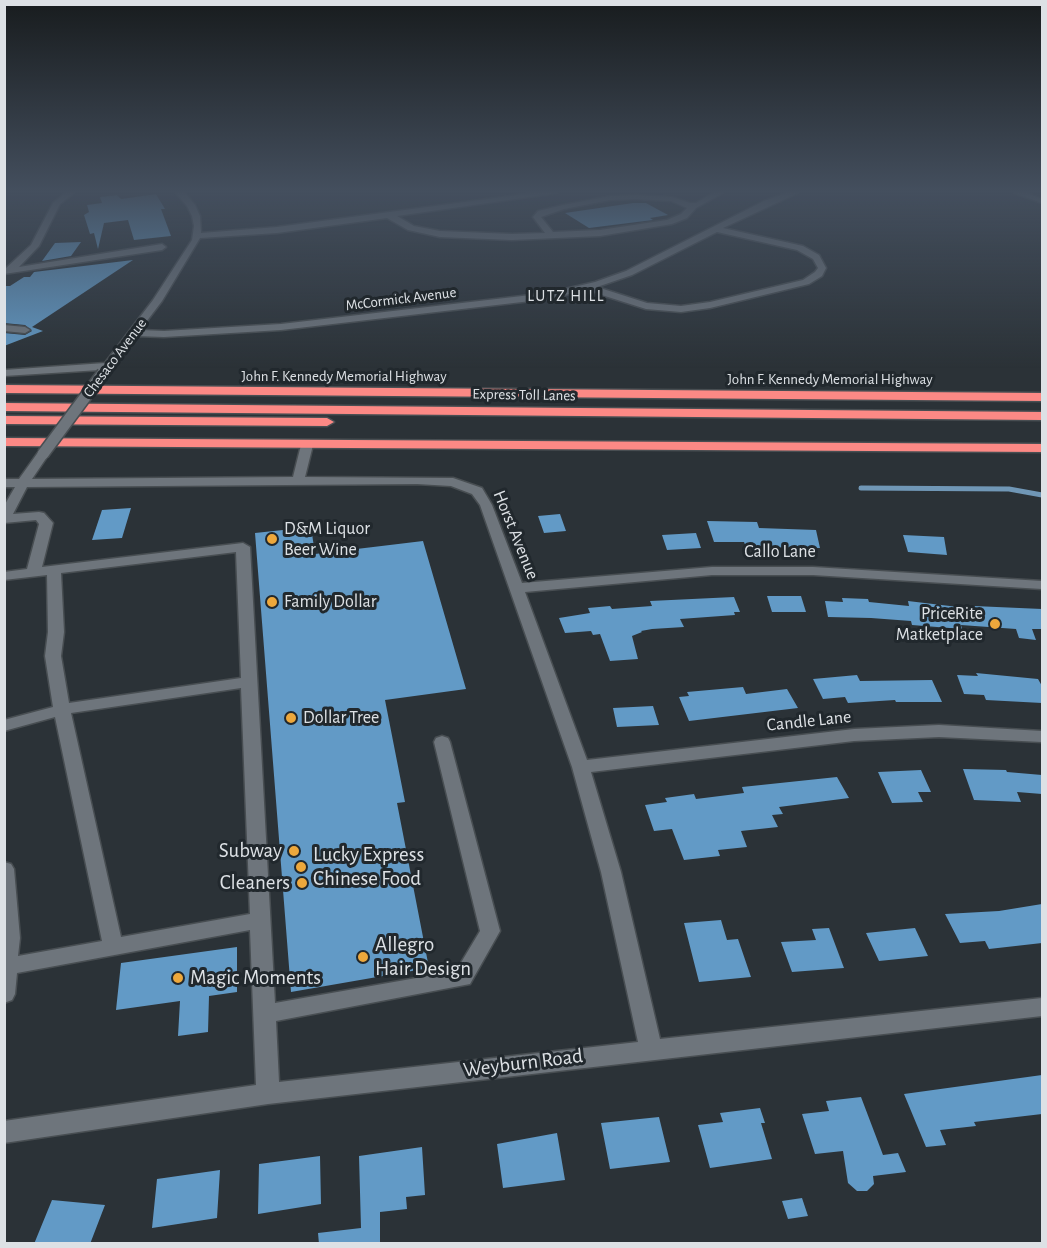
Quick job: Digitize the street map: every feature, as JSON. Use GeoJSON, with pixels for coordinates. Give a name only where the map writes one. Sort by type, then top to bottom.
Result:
{"type":"FeatureCollection","features":[{"type":"Feature","properties":{"kind":"highway","name":"John F. Kennedy Memorial Highway"},"geometry":{"type":"LineString","coordinates":[[4,389],[1042,397]]}},
{"type":"Feature","properties":{"kind":"highway","name":"Express Toll Lanes"},"geometry":{"type":"LineString","coordinates":[[4,407],[1042,416]]}},
{"type":"Feature","properties":{"kind":"highway","name":"Express Toll Lanes"},"geometry":{"type":"LineString","coordinates":[[4,420],[1042,428]]}},
{"type":"Feature","properties":{"kind":"highway"},"geometry":{"type":"LineString","coordinates":[[4,442],[1042,448]]}},
{"type":"Feature","properties":{"kind":"street"},"geometry":{"type":"LineString","coordinates":[[6,272],[30,251]]}},
{"type":"Feature","properties":{"kind":"street"},"geometry":{"type":"LineString","coordinates":[[6,272],[136,251]]}},
{"type":"Feature","properties":{"kind":"street","name":"Chesaco Avenue"},"geometry":{"type":"LineString","coordinates":[[5,518],[23,483],[162,294],[188,251]]}},
{"type":"Feature","properties":{"kind":"street","name":"McCormick Avenue"},"geometry":{"type":"LineString","coordinates":[[134,333],[212,332],[323,323],[548,296],[587,287],[629,273],[672,251]]}},
{"type":"Feature","properties":{"kind":"street"},"geometry":{"type":"LineString","coordinates":[[587,287],[646,306],[681,309],[710,305],[806,282],[819,274],[822,268],[816,257],[806,251]]}},
{"type":"Feature","properties":{"kind":"street"},"geometry":{"type":"LineString","coordinates":[[4,327],[25,330]]}},
{"type":"Feature","properties":{"kind":"street"},"geometry":{"type":"LineString","coordinates":[[4,374],[106,369]]}},
{"type":"Feature","properties":{"kind":"street"},"geometry":{"type":"LineString","coordinates":[[298,482],[307,445]]}},
{"type":"Feature","properties":{"kind":"street","name":"Horst Avenue"},"geometry":{"type":"LineString","coordinates":[[4,483],[438,481],[453,482],[472,488],[483,496],[581,767],[611,872],[651,1048]]}},
{"type":"Feature","properties":{"kind":"street"},"geometry":{"type":"LineString","coordinates":[[5,518],[39,516],[46,523],[33,573]]}},
{"type":"Feature","properties":{"kind":"street"},"geometry":{"type":"LineString","coordinates":[[4,576],[243,547],[268,1094]]}},
{"type":"Feature","properties":{"kind":"street"},"geometry":{"type":"LineString","coordinates":[[54,570],[56,632],[53,656],[62,710],[113,946]]}},
{"type":"Feature","properties":{"kind":"street","name":"Callo Lane"},"geometry":{"type":"LineString","coordinates":[[517,588],[712,571],[824,571],[1042,585]]}},
{"type":"Feature","properties":{"kind":"street"},"geometry":{"type":"LineString","coordinates":[[4,726],[62,710],[249,682]]}},
{"type":"Feature","properties":{"kind":"street","name":"Candle Lane"},"geometry":{"type":"LineString","coordinates":[[581,767],[864,735],[939,731],[1042,736]]}},
{"type":"Feature","properties":{"kind":"street"},"geometry":{"type":"LineString","coordinates":[[265,1014],[462,978],[490,931],[442,742]]}},
{"type":"Feature","properties":{"kind":"street"},"geometry":{"type":"LineString","coordinates":[[4,868],[8,966],[4,994]]}},
{"type":"Feature","properties":{"kind":"street"},"geometry":{"type":"LineString","coordinates":[[8,966],[261,920]]}},
{"type":"Feature","properties":{"kind":"street","name":"Weyburn Road"},"geometry":{"type":"LineString","coordinates":[[4,1132],[268,1094],[651,1048],[1042,1007]]}},
{"type":"Feature","properties":{"kind":"building"},"geometry":{"type":"Polygon","coordinates":[[[49,251],[74,251],[71,256],[42,261],[49,251]]]}},
{"type":"Feature","properties":{"kind":"building"},"geometry":{"type":"Polygon","coordinates":[[[133,260],[32,327],[43,331],[4,346],[4,333],[25,335],[32,331],[25,325],[4,323],[4,286],[10,286],[24,277],[30,277],[34,272],[133,260]]]}},
{"type":"Feature","properties":{"kind":"building"},"geometry":{"type":"Polygon","coordinates":[[[131,508],[122,538],[92,540],[102,510],[131,508]]]}},
{"type":"Feature","properties":{"kind":"building"},"geometry":{"type":"Polygon","coordinates":[[[560,514],[566,531],[544,533],[538,516],[560,514]]]}},
{"type":"Feature","properties":{"kind":"building"},"geometry":{"type":"Polygon","coordinates":[[[707,521],[757,522],[759,528],[816,530],[820,548],[746,547],[744,542],[714,542],[707,521]]]}},
{"type":"Feature","properties":{"kind":"building"},"geometry":{"type":"Polygon","coordinates":[[[311,527],[315,554],[423,541],[466,689],[385,700],[405,802],[397,803],[429,968],[291,992],[255,533],[311,527]]]}},
{"type":"Feature","properties":{"kind":"building"},"geometry":{"type":"Polygon","coordinates":[[[696,533],[701,548],[667,550],[662,535],[696,533]]]}},
{"type":"Feature","properties":{"kind":"building"},"geometry":{"type":"Polygon","coordinates":[[[903,535],[944,537],[947,555],[908,552],[903,535]]]}},
{"type":"Feature","properties":{"kind":"building"},"geometry":{"type":"Polygon","coordinates":[[[767,596],[801,596],[806,612],[772,612],[767,596]]]}},
{"type":"Feature","properties":{"kind":"building"},"geometry":{"type":"Polygon","coordinates":[[[734,597],[740,612],[734,612],[735,615],[680,619],[684,627],[652,629],[632,636],[638,659],[610,661],[600,634],[593,635],[591,631],[565,633],[559,618],[590,613],[588,608],[652,606],[650,601],[734,597]]]}},
{"type":"Feature","properties":{"kind":"building"},"geometry":{"type":"Polygon","coordinates":[[[842,598],[868,599],[869,602],[909,606],[908,601],[975,609],[974,606],[1042,609],[1042,629],[1032,629],[1036,640],[1019,638],[1016,629],[961,625],[962,629],[912,625],[911,621],[828,617],[825,601],[843,602],[842,598]]]}},
{"type":"Feature","properties":{"kind":"building"},"geometry":{"type":"Polygon","coordinates":[[[976,673],[1038,679],[1042,686],[1042,703],[986,700],[984,695],[964,694],[957,675],[978,676],[976,673]]]}},
{"type":"Feature","properties":{"kind":"building"},"geometry":{"type":"Polygon","coordinates":[[[857,675],[860,681],[932,680],[942,702],[896,702],[895,700],[848,703],[845,697],[823,699],[813,679],[857,675]]]}},
{"type":"Feature","properties":{"kind":"building"},"geometry":{"type":"Polygon","coordinates":[[[743,687],[746,694],[787,689],[798,708],[689,721],[679,697],[689,696],[687,692],[743,687]]]}},
{"type":"Feature","properties":{"kind":"building"},"geometry":{"type":"Polygon","coordinates":[[[653,706],[659,725],[617,727],[613,708],[653,706]]]}},
{"type":"Feature","properties":{"kind":"building"},"geometry":{"type":"Polygon","coordinates":[[[963,769],[1006,770],[1007,772],[1042,775],[1042,794],[1017,792],[1021,802],[974,800],[963,769]]]}},
{"type":"Feature","properties":{"kind":"building"},"geometry":{"type":"Polygon","coordinates":[[[921,770],[931,792],[918,792],[923,802],[892,803],[878,772],[921,770]]]}},
{"type":"Feature","properties":{"kind":"building"},"geometry":{"type":"Polygon","coordinates":[[[837,777],[849,798],[779,807],[783,814],[772,815],[778,827],[741,831],[747,847],[718,850],[720,856],[684,860],[672,829],[654,831],[645,805],[667,802],[665,798],[694,794],[696,799],[744,793],[742,787],[837,777]]]}},
{"type":"Feature","properties":{"kind":"building"},"geometry":{"type":"Polygon","coordinates":[[[1042,904],[1042,943],[989,949],[985,941],[960,943],[945,914],[999,911],[1042,904]]]}},
{"type":"Feature","properties":{"kind":"building"},"geometry":{"type":"Polygon","coordinates":[[[721,920],[727,940],[738,939],[751,977],[699,982],[684,923],[721,920]]]}},
{"type":"Feature","properties":{"kind":"building"},"geometry":{"type":"Polygon","coordinates":[[[829,928],[844,968],[792,972],[781,942],[816,940],[812,929],[829,928]]]}},
{"type":"Feature","properties":{"kind":"building"},"geometry":{"type":"Polygon","coordinates":[[[915,928],[928,956],[879,961],[866,933],[915,928]]]}},
{"type":"Feature","properties":{"kind":"building","name":"Magic Moments"},"geometry":{"type":"Polygon","coordinates":[[[237,947],[237,992],[209,996],[208,1032],[178,1036],[180,1001],[116,1010],[121,963],[237,947]]]}},
{"type":"Feature","properties":{"kind":"building"},"geometry":{"type":"Polygon","coordinates":[[[1042,1075],[1042,1114],[974,1122],[976,1126],[940,1130],[946,1145],[926,1147],[904,1094],[1042,1075]]]}},
{"type":"Feature","properties":{"kind":"building"},"geometry":{"type":"Polygon","coordinates":[[[861,1097],[883,1155],[898,1153],[906,1172],[873,1176],[874,1184],[867,1191],[857,1191],[848,1183],[843,1151],[815,1154],[802,1114],[829,1111],[826,1101],[861,1097]]]}},
{"type":"Feature","properties":{"kind":"building"},"geometry":{"type":"Polygon","coordinates":[[[760,1108],[765,1123],[761,1123],[772,1159],[710,1168],[698,1125],[723,1122],[720,1113],[760,1108]]]}},
{"type":"Feature","properties":{"kind":"building"},"geometry":{"type":"Polygon","coordinates":[[[659,1117],[670,1162],[610,1169],[601,1123],[659,1117]]]}},
{"type":"Feature","properties":{"kind":"building"},"geometry":{"type":"Polygon","coordinates":[[[557,1133],[565,1180],[503,1188],[497,1144],[557,1133]]]}},
{"type":"Feature","properties":{"kind":"building"},"geometry":{"type":"Polygon","coordinates":[[[422,1147],[425,1195],[406,1197],[407,1209],[380,1212],[380,1244],[319,1244],[318,1233],[361,1228],[359,1156],[422,1147]]]}},
{"type":"Feature","properties":{"kind":"building"},"geometry":{"type":"Polygon","coordinates":[[[320,1156],[321,1204],[258,1214],[259,1164],[320,1156]]]}},
{"type":"Feature","properties":{"kind":"building"},"geometry":{"type":"Polygon","coordinates":[[[220,1170],[217,1218],[152,1228],[157,1179],[220,1170]]]}},
{"type":"Feature","properties":{"kind":"building"},"geometry":{"type":"Polygon","coordinates":[[[802,1198],[808,1216],[788,1219],[782,1201],[802,1198]]]}},
{"type":"Feature","properties":{"kind":"building"},"geometry":{"type":"Polygon","coordinates":[[[52,1200],[105,1205],[90,1244],[34,1244],[52,1200]]]}},
{"type":"Feature","properties":{"kind":"waterway"},"geometry":{"type":"LineString","coordinates":[[861,488],[1009,489],[1042,495]]}},
{"type":"Feature","properties":{"kind":"place","name":"D&M Liquor Beer Wine"},"geometry":{"type":"Point","coordinates":[272,539]}},
{"type":"Feature","properties":{"kind":"place","name":"Family Dollar"},"geometry":{"type":"Point","coordinates":[272,602]}},
{"type":"Feature","properties":{"kind":"place","name":"PriceRite Matketplace"},"geometry":{"type":"Point","coordinates":[995,624]}},
{"type":"Feature","properties":{"kind":"place","name":"Dollar Tree"},"geometry":{"type":"Point","coordinates":[291,718]}},
{"type":"Feature","properties":{"kind":"place","name":"Subway"},"geometry":{"type":"Point","coordinates":[294,851]}},
{"type":"Feature","properties":{"kind":"place","name":"Lucky Express Chinese Food"},"geometry":{"type":"Point","coordinates":[301,867]}},
{"type":"Feature","properties":{"kind":"place","name":"Cleaners"},"geometry":{"type":"Point","coordinates":[302,883]}},
{"type":"Feature","properties":{"kind":"place","name":"Allegro Hair Design"},"geometry":{"type":"Point","coordinates":[363,957]}},
{"type":"Feature","properties":{"kind":"place","name":"Magic Moments"},"geometry":{"type":"Point","coordinates":[178,978]}},
{"type":"Feature","properties":{"kind":"district","name":"LUTZ HILL"},"geometry":{"type":"Point","coordinates":[566,296]}}]}
